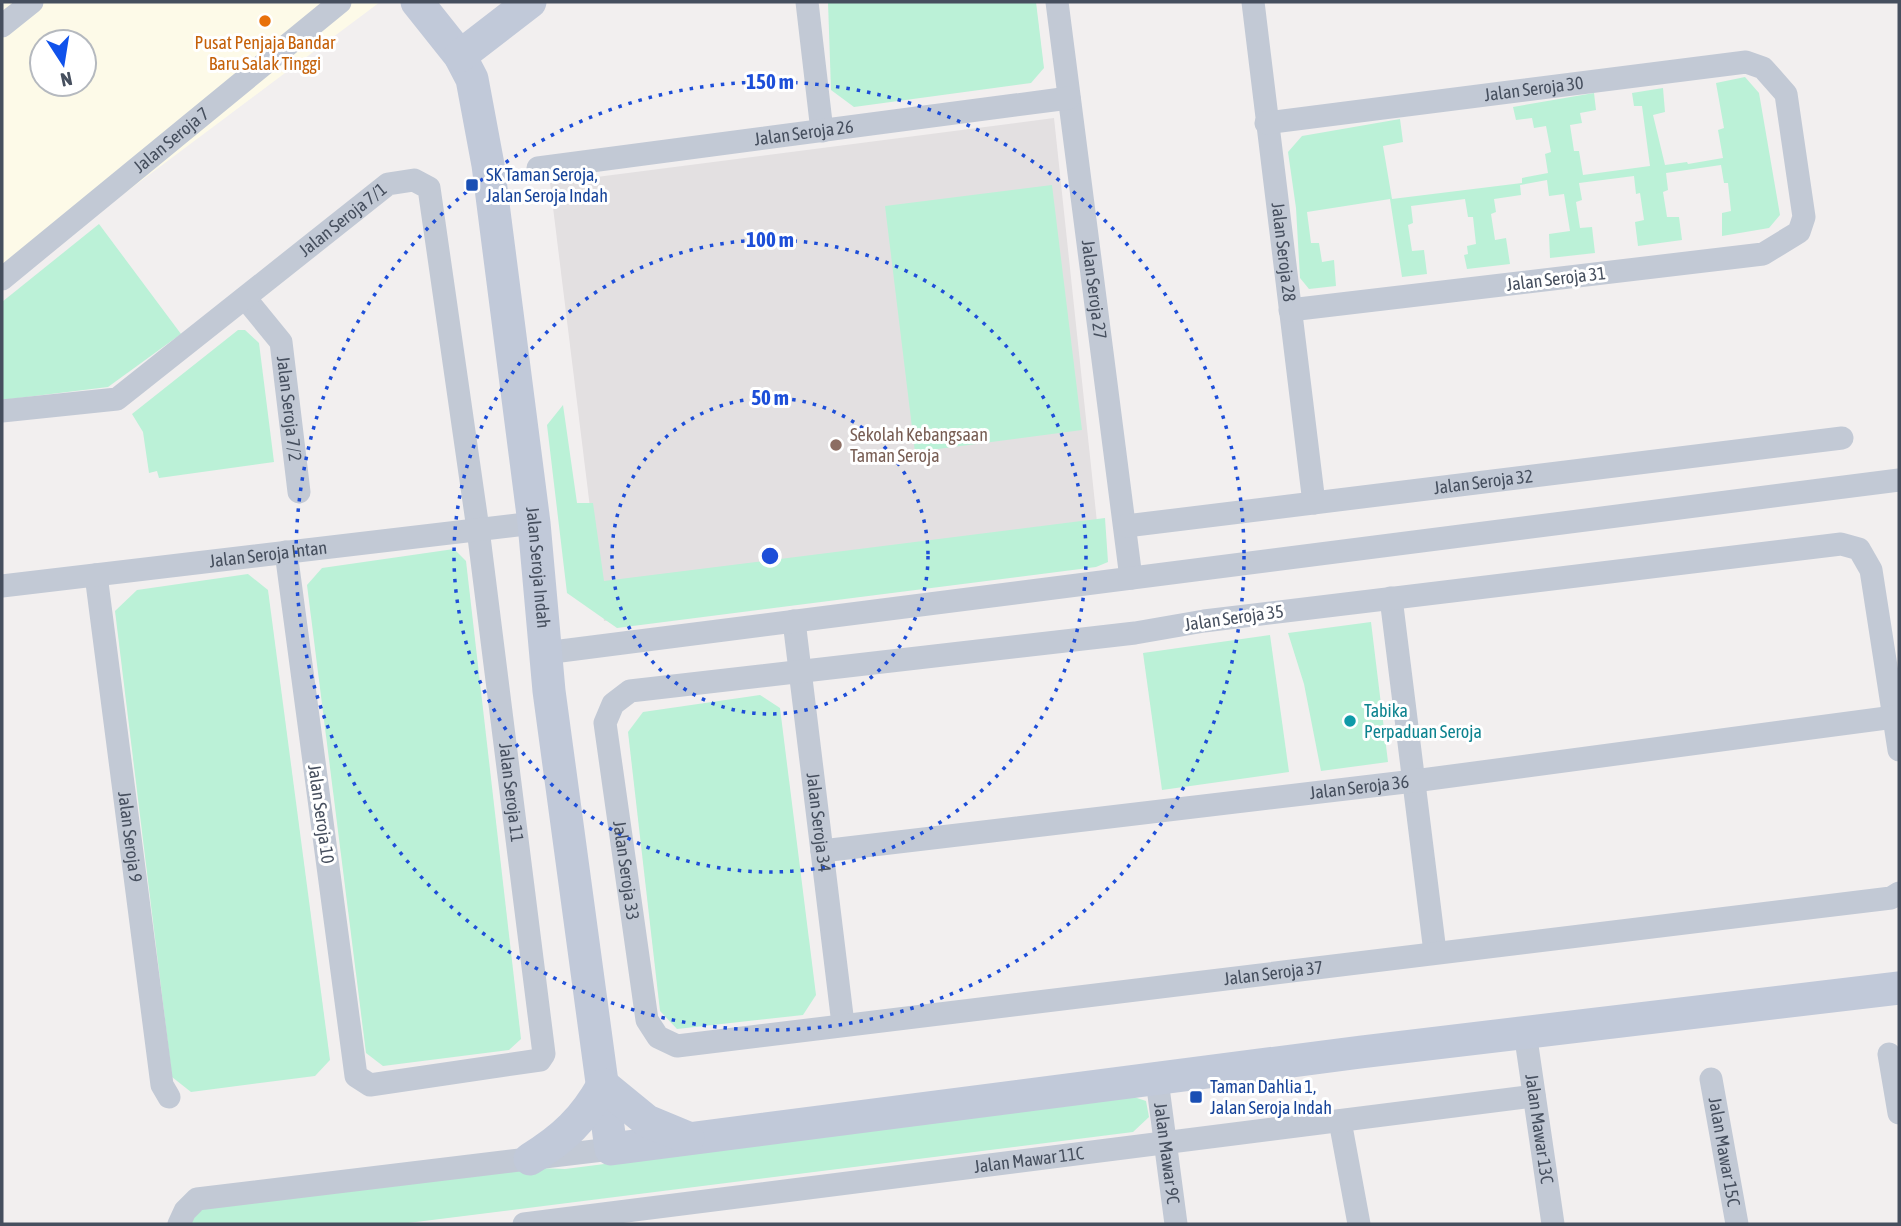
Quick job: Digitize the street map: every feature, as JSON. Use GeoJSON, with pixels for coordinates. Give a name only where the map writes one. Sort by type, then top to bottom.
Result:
{"type":"FeatureCollection","features":[{"type":"Feature","properties":{"kind":"street"},"geometry":{"type":"LineString","coordinates":[[2,26],[32,2]]}},
{"type":"Feature","properties":{"kind":"street","name":"Jalan Seroja 7"},"geometry":{"type":"LineString","coordinates":[[2,279],[340,2]]}},
{"type":"Feature","properties":{"kind":"street","name":"Jalan Seroja Indah"},"geometry":{"type":"LineString","coordinates":[[417,2],[460,56],[476,92],[492,185],[534,523],[545,653],[611,1149]]}},
{"type":"Feature","properties":{"kind":"street"},"geometry":{"type":"LineString","coordinates":[[460,56],[530,2]]}},
{"type":"Feature","properties":{"kind":"street"},"geometry":{"type":"LineString","coordinates":[[807,2],[822,131]]}},
{"type":"Feature","properties":{"kind":"street","name":"Jalan Seroja 27"},"geometry":{"type":"LineString","coordinates":[[1057,2],[1131,578]]}},
{"type":"Feature","properties":{"kind":"street","name":"Jalan Seroja 28"},"geometry":{"type":"LineString","coordinates":[[1253,2],[1314,503]]}},
{"type":"Feature","properties":{"kind":"street","name":"Jalan Seroja 30"},"geometry":{"type":"LineString","coordinates":[[1266,122],[1746,62],[1763,68],[1786,94],[1804,217]]}},
{"type":"Feature","properties":{"kind":"street","name":"Jalan Seroja 26"},"geometry":{"type":"LineString","coordinates":[[538,168],[1069,98]]}},
{"type":"Feature","properties":{"kind":"street","name":"Jalan Seroja 7/1"},"geometry":{"type":"LineString","coordinates":[[2,411],[117,399],[388,184],[414,180],[429,188],[478,529]]}},
{"type":"Feature","properties":{"kind":"street","name":"Jalan Seroja 31"},"geometry":{"type":"LineString","coordinates":[[1290,310],[1763,254],[1799,232],[1804,217]]}},
{"type":"Feature","properties":{"kind":"street","name":"Jalan Seroja 7/2"},"geometry":{"type":"LineString","coordinates":[[245,298],[281,342],[299,492]]}},
{"type":"Feature","properties":{"kind":"street","name":"Jalan Seroja 32"},"geometry":{"type":"LineString","coordinates":[[1126,526],[1842,438]]}},
{"type":"Feature","properties":{"kind":"street"},"geometry":{"type":"LineString","coordinates":[[545,653],[1899,480]]}},
{"type":"Feature","properties":{"kind":"street","name":"Jalan Seroja Intan"},"geometry":{"type":"LineString","coordinates":[[2,586],[534,523]]}},
{"type":"Feature","properties":{"kind":"street","name":"Jalan Seroja 11"},"geometry":{"type":"LineString","coordinates":[[356,1076],[370,1085],[531,1062],[544,1054],[478,529]]}},
{"type":"Feature","properties":{"kind":"street","name":"Jalan Seroja 35"},"geometry":{"type":"LineString","coordinates":[[613,704],[630,691],[1135,633],[1204,621],[1841,544],[1859,549],[1871,570],[1894,717]]}},
{"type":"Feature","properties":{"kind":"street","name":"Jalan Seroja 10"},"geometry":{"type":"LineString","coordinates":[[286,552],[356,1076]]}},
{"type":"Feature","properties":{"kind":"street","name":"Jalan Seroja 9"},"geometry":{"type":"LineString","coordinates":[[96,575],[162,1085],[169,1097]]}},
{"type":"Feature","properties":{"kind":"street"},"geometry":{"type":"LineString","coordinates":[[1391,598],[1435,952]]}},
{"type":"Feature","properties":{"kind":"street","name":"Jalan Seroja 34"},"geometry":{"type":"LineString","coordinates":[[794,621],[843,1024]]}},
{"type":"Feature","properties":{"kind":"street","name":"Jalan Seroja 33"},"geometry":{"type":"LineString","coordinates":[[613,704],[605,723],[647,1020],[658,1037]]}},
{"type":"Feature","properties":{"kind":"street"},"geometry":{"type":"LineString","coordinates":[[1894,717],[1899,750]]}},
{"type":"Feature","properties":{"kind":"street","name":"Jalan Seroja 36"},"geometry":{"type":"LineString","coordinates":[[822,851],[1414,781],[1894,717]]}},
{"type":"Feature","properties":{"kind":"street","name":"Jalan Seroja 37"},"geometry":{"type":"LineString","coordinates":[[658,1037],[677,1046],[1895,895]]}},
{"type":"Feature","properties":{"kind":"street"},"geometry":{"type":"LineString","coordinates":[[179,1224],[185,1211],[197,1199],[691,1139],[1525,1032],[1899,988]]}},
{"type":"Feature","properties":{"kind":"street","name":"Jalan Mawar 13C"},"geometry":{"type":"LineString","coordinates":[[1525,1032],[1553,1224]]}},
{"type":"Feature","properties":{"kind":"street"},"geometry":{"type":"LineString","coordinates":[[1889,1054],[1899,1113]]}},
{"type":"Feature","properties":{"kind":"street","name":"Jalan Mawar 15C"},"geometry":{"type":"LineString","coordinates":[[1711,1079],[1737,1224]]}},
{"type":"Feature","properties":{"kind":"street","name":"Jalan Mawar 9C"},"geometry":{"type":"LineString","coordinates":[[1157,1080],[1176,1224]]}},
{"type":"Feature","properties":{"kind":"street"},"geometry":{"type":"LineString","coordinates":[[530,1159],[558,1142],[582,1119],[603,1085],[647,1121],[691,1139]]}},
{"type":"Feature","properties":{"kind":"street","name":"Jalan Mawar 11C"},"geometry":{"type":"LineString","coordinates":[[524,1224],[1534,1096]]}},
{"type":"Feature","properties":{"kind":"street"},"geometry":{"type":"LineString","coordinates":[[1340,1121],[1359,1224]]}},
{"type":"Feature","properties":{"kind":"shaded area"},"geometry":{"type":"Polygon","coordinates":[[[2,2],[380,2],[2,285],[2,2]]]}},
{"type":"Feature","properties":{"kind":"shaded area","name":"Sekolah Kebangsaan Taman Seroja"},"geometry":{"type":"Polygon","coordinates":[[[1054,118],[1101,560],[604,621],[550,183],[1054,118]]]}},
{"type":"Feature","properties":{"kind":"green space"},"geometry":{"type":"Polygon","coordinates":[[[828,2],[1036,2],[1044,68],[1031,83],[854,107],[831,90],[828,2]]]}},
{"type":"Feature","properties":{"kind":"green space"},"geometry":{"type":"Polygon","coordinates":[[[1745,77],[1759,93],[1780,215],[1769,228],[1722,236],[1722,213],[1731,211],[1728,183],[1724,183],[1721,165],[1666,173],[1668,190],[1663,192],[1667,217],[1679,217],[1682,240],[1638,246],[1635,222],[1644,220],[1634,176],[1579,183],[1582,200],[1576,202],[1580,228],[1592,227],[1595,253],[1550,258],[1549,234],[1570,231],[1564,194],[1549,196],[1547,180],[1520,185],[1521,195],[1494,199],[1496,212],[1491,214],[1495,240],[1506,238],[1510,264],[1467,269],[1464,255],[1468,254],[1467,246],[1476,244],[1473,217],[1468,217],[1465,199],[1411,206],[1413,223],[1408,225],[1412,251],[1424,250],[1427,274],[1402,277],[1390,199],[1307,212],[1311,243],[1319,243],[1322,262],[1334,260],[1336,286],[1309,289],[1300,278],[1296,208],[1288,152],[1302,136],[1400,119],[1403,142],[1383,146],[1392,199],[1522,183],[1522,178],[1548,173],[1545,154],[1551,152],[1546,126],[1534,128],[1532,118],[1516,120],[1513,107],[1594,93],[1596,110],[1580,113],[1582,123],[1570,125],[1574,151],[1579,151],[1583,175],[1650,166],[1642,106],[1634,106],[1632,93],[1663,88],[1665,112],[1653,115],[1665,165],[1688,164],[1723,158],[1718,130],[1724,128],[1716,83],[1745,77]]]}},
{"type":"Feature","properties":{"kind":"green space"},"geometry":{"type":"Polygon","coordinates":[[[1052,185],[1082,430],[915,452],[885,206],[1052,185]]]}},
{"type":"Feature","properties":{"kind":"green space"},"geometry":{"type":"Polygon","coordinates":[[[99,224],[181,334],[108,387],[2,400],[2,302],[99,224]]]}},
{"type":"Feature","properties":{"kind":"green space"},"geometry":{"type":"Polygon","coordinates":[[[238,330],[245,330],[259,343],[274,462],[159,478],[157,471],[149,473],[143,432],[132,414],[238,330]]]}},
{"type":"Feature","properties":{"kind":"green space"},"geometry":{"type":"Polygon","coordinates":[[[563,405],[577,503],[593,503],[604,581],[1105,518],[1108,562],[1096,567],[617,628],[567,593],[547,425],[563,405]]]}},
{"type":"Feature","properties":{"kind":"green space"},"geometry":{"type":"Polygon","coordinates":[[[454,549],[466,561],[521,1039],[509,1050],[383,1066],[366,1053],[307,585],[322,568],[454,549]]]}},
{"type":"Feature","properties":{"kind":"green space"},"geometry":{"type":"Polygon","coordinates":[[[248,574],[268,590],[330,1060],[315,1076],[191,1092],[172,1077],[115,611],[137,590],[248,574]]]}},
{"type":"Feature","properties":{"kind":"green space"},"geometry":{"type":"Polygon","coordinates":[[[1371,622],[1388,762],[1321,771],[1304,684],[1288,633],[1371,622]]]}},
{"type":"Feature","properties":{"kind":"green space"},"geometry":{"type":"Polygon","coordinates":[[[1270,635],[1289,772],[1162,790],[1143,653],[1270,635]]]}},
{"type":"Feature","properties":{"kind":"green space"},"geometry":{"type":"Polygon","coordinates":[[[760,695],[780,708],[816,995],[803,1015],[677,1029],[660,1011],[628,732],[643,712],[760,695]]]}},
{"type":"Feature","properties":{"kind":"green space"},"geometry":{"type":"Polygon","coordinates":[[[1134,1097],[1146,1101],[1149,1117],[1133,1132],[400,1224],[188,1224],[194,1211],[212,1205],[537,1168],[565,1169],[1134,1097]]]}},
{"type":"Feature","properties":{"kind":"place","name":"Pusat Penjaja Bandar Baru Salak Tinggi"},"geometry":{"type":"Point","coordinates":[265,21]}},
{"type":"Feature","properties":{"kind":"place","name":"SK Taman Seroja, Jalan Seroja Indah"},"geometry":{"type":"Point","coordinates":[472,185]}},
{"type":"Feature","properties":{"kind":"place","name":"Sekolah Kebangsaan Taman Seroja"},"geometry":{"type":"Point","coordinates":[836,445]}},
{"type":"Feature","properties":{"kind":"place","name":"Tabika Perpaduan Seroja"},"geometry":{"type":"Point","coordinates":[1350,721]}},
{"type":"Feature","properties":{"kind":"place","name":"Taman Dahlia 1, Jalan Seroja Indah"},"geometry":{"type":"Point","coordinates":[1196,1097]}}]}
